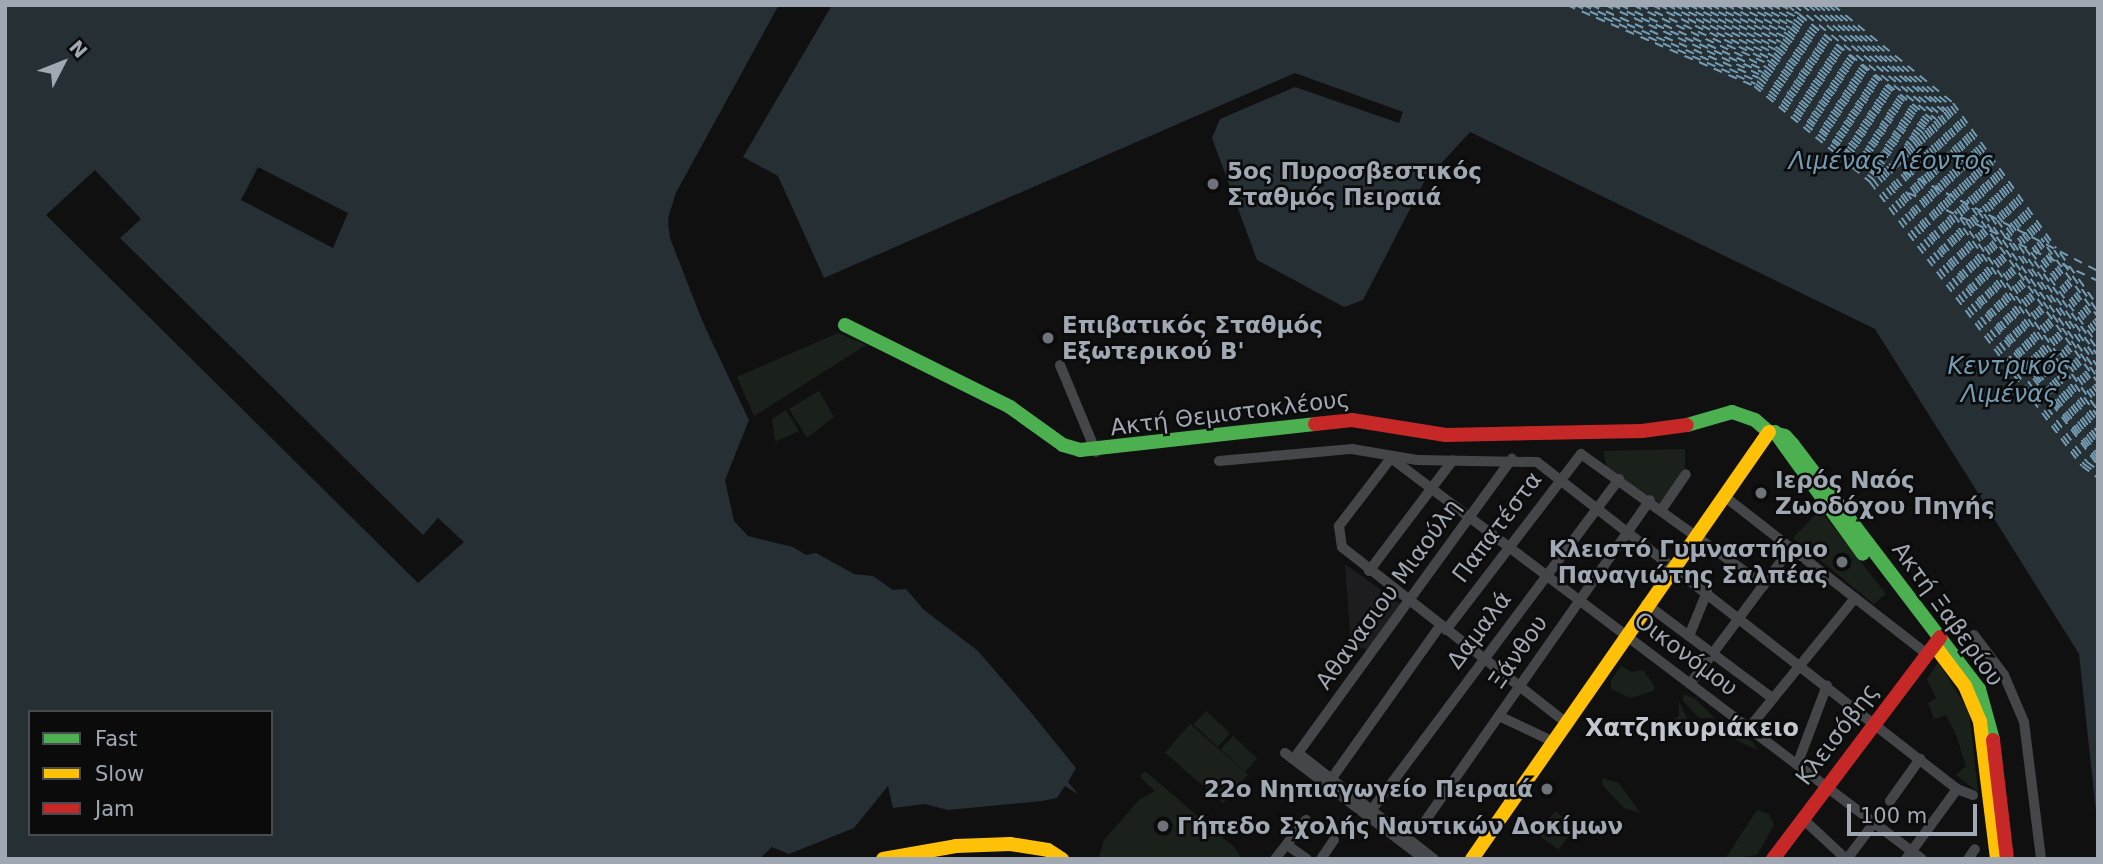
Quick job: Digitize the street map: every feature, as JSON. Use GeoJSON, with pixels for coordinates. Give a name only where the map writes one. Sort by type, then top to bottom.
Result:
{"type":"FeatureCollection","features":[{"type":"Feature","properties":{"kind":"street","name":"Ακτή Θεμιστοκλέους"},"geometry":{"type":"LineString","coordinates":[[845,325],[1010,407],[1063,445],[1096,452],[1352,421],[1446,435],[1629,431],[1675,428],[1732,412],[1748,416],[1772,431]]}},
{"type":"Feature","properties":{"kind":"street"},"geometry":{"type":"LineString","coordinates":[[1060,365],[1096,452]]}},
{"type":"Feature","properties":{"kind":"street"},"geometry":{"type":"LineString","coordinates":[[1472,859],[1646,604],[1772,431]]}},
{"type":"Feature","properties":{"kind":"street","name":"Ακτή Ξαβερίου"},"geometry":{"type":"LineString","coordinates":[[1772,431],[1793,445],[1965,686],[1980,722],[1997,859]]}},
{"type":"Feature","properties":{"kind":"street"},"geometry":{"type":"LineString","coordinates":[[1219,461],[1352,449],[1391,458],[1512,458],[1537,462],[1741,617],[1958,789],[1973,795]]}},
{"type":"Feature","properties":{"kind":"street","name":"Παπατέστα"},"geometry":{"type":"LineString","coordinates":[[1332,778],[1443,628],[1577,456],[1585,454],[1619,478]]}},
{"type":"Feature","properties":{"kind":"street"},"geometry":{"type":"LineString","coordinates":[[1391,458],[1339,526],[1342,547],[1369,571],[1565,722]]}},
{"type":"Feature","properties":{"kind":"street","name":"Οικονόμου"},"geometry":{"type":"LineString","coordinates":[[1391,458],[1874,823],[1909,855],[1922,859]]}},
{"type":"Feature","properties":{"kind":"street","name":"Αθανασιου Μιαούλη"},"geometry":{"type":"LineString","coordinates":[[1298,753],[1512,458]]}},
{"type":"Feature","properties":{"kind":"street"},"geometry":{"type":"LineString","coordinates":[[1369,571],[1453,460]]}},
{"type":"Feature","properties":{"kind":"street"},"geometry":{"type":"LineString","coordinates":[[1662,509],[1686,474]]}},
{"type":"Feature","properties":{"kind":"street"},"geometry":{"type":"LineString","coordinates":[[1619,478],[1764,585]]}},
{"type":"Feature","properties":{"kind":"street","name":"Δαμαλά"},"geometry":{"type":"LineString","coordinates":[[1373,808],[1619,478]]}},
{"type":"Feature","properties":{"kind":"street"},"geometry":{"type":"LineString","coordinates":[[1724,496],[1855,598],[1933,644]]}},
{"type":"Feature","properties":{"kind":"street","name":"Ξάνθου"},"geometry":{"type":"LineString","coordinates":[[1421,827],[1650,500]]}},
{"type":"Feature","properties":{"kind":"street"},"geometry":{"type":"LineString","coordinates":[[1690,684],[1791,548]]}},
{"type":"Feature","properties":{"kind":"street"},"geometry":{"type":"LineString","coordinates":[[1689,636],[1707,592]]}},
{"type":"Feature","properties":{"kind":"street"},"geometry":{"type":"LineString","coordinates":[[1749,728],[1799,663],[1855,598]]}},
{"type":"Feature","properties":{"kind":"street"},"geometry":{"type":"LineString","coordinates":[[1646,604],[1772,698]]}},
{"type":"Feature","properties":{"kind":"street"},"geometry":{"type":"LineString","coordinates":[[1974,635],[2004,675],[2024,722],[2041,859]]}},
{"type":"Feature","properties":{"kind":"street","name":"Ακτή Ξαβερίου"},"geometry":{"type":"LineString","coordinates":[[1933,644],[1971,676],[1987,707],[2007,859]]}},
{"type":"Feature","properties":{"kind":"street","name":"Κλεισόβης"},"geometry":{"type":"LineString","coordinates":[[1773,859],[1933,644]]}},
{"type":"Feature","properties":{"kind":"street"},"geometry":{"type":"LineString","coordinates":[[1797,765],[1827,685]]}},
{"type":"Feature","properties":{"kind":"street"},"geometry":{"type":"LineString","coordinates":[[1499,716],[1552,741]]}},
{"type":"Feature","properties":{"kind":"street"},"geometry":{"type":"LineString","coordinates":[[1424,859],[1284,753],[1298,753],[1373,808],[1434,859]]}},
{"type":"Feature","properties":{"kind":"street"},"geometry":{"type":"LineString","coordinates":[[1890,801],[1920,759]]}},
{"type":"Feature","properties":{"kind":"street"},"geometry":{"type":"LineString","coordinates":[[1909,855],[1958,789]]}},
{"type":"Feature","properties":{"kind":"street"},"geometry":{"type":"LineString","coordinates":[[1803,819],[1846,859],[1874,823]]}},
{"type":"Feature","properties":{"kind":"street"},"geometry":{"type":"LineString","coordinates":[[1275,859],[1306,820]]}},
{"type":"Feature","properties":{"kind":"street"},"geometry":{"type":"LineString","coordinates":[[1321,859],[1334,840]]}},
{"type":"Feature","properties":{"kind":"street"},"geometry":{"type":"LineString","coordinates":[[883,859],[974,845],[1062,859]]}},
{"type":"Feature","properties":{"kind":"street"},"geometry":{"type":"LineString","coordinates":[[1287,845],[1307,859]]}},
{"type":"Feature","properties":{"kind":"shaded area"},"geometry":{"type":"Polygon","coordinates":[[[838,333],[866,345],[754,416],[737,377],[838,333]]]}},
{"type":"Feature","properties":{"kind":"shaded area"},"geometry":{"type":"Polygon","coordinates":[[[819,391],[834,417],[807,438],[789,409],[819,391]]]}},
{"type":"Feature","properties":{"kind":"shaded area"},"geometry":{"type":"Polygon","coordinates":[[[786,410],[799,431],[775,442],[772,419],[786,410]]]}},
{"type":"Feature","properties":{"kind":"shaded area"},"geometry":{"type":"Polygon","coordinates":[[[1685,449],[1685,471],[1662,505],[1607,467],[1603,451],[1685,449]]]}},
{"type":"Feature","properties":{"kind":"shaded area","name":"Κλειστό Γυμναστήριο Παναγιώτης Σαλπέας"},"geometry":{"type":"Polygon","coordinates":[[[1820,510],[1886,594],[1874,604],[1793,538],[1820,510]]]}},
{"type":"Feature","properties":{"kind":"shaded area"},"geometry":{"type":"Polygon","coordinates":[[[1345,564],[1403,606],[1371,650],[1351,646],[1345,564]]]}},
{"type":"Feature","properties":{"kind":"shaded area"},"geometry":{"type":"Polygon","coordinates":[[[1938,662],[1969,711],[1978,792],[1956,775],[1966,766],[1956,735],[1946,715],[1934,719],[1928,703],[1936,698],[1927,679],[1938,662]]]}},
{"type":"Feature","properties":{"kind":"shaded area"},"geometry":{"type":"Polygon","coordinates":[[[1621,666],[1632,672],[1643,670],[1655,687],[1653,691],[1631,698],[1611,689],[1611,681],[1621,666]]]}},
{"type":"Feature","properties":{"kind":"shaded area"},"geometry":{"type":"Polygon","coordinates":[[[1683,694],[1694,698],[1715,718],[1699,718],[1683,701],[1683,694]]]}},
{"type":"Feature","properties":{"kind":"shaded area"},"geometry":{"type":"Polygon","coordinates":[[[1679,701],[1688,721],[1678,735],[1667,734],[1666,724],[1679,716],[1679,701]]]}},
{"type":"Feature","properties":{"kind":"shaded area"},"geometry":{"type":"Polygon","coordinates":[[[1206,711],[1230,734],[1218,747],[1194,724],[1206,711]]]}},
{"type":"Feature","properties":{"kind":"shaded area"},"geometry":{"type":"Polygon","coordinates":[[[1723,722],[1753,742],[1757,750],[1726,735],[1723,722]]]}},
{"type":"Feature","properties":{"kind":"shaded area"},"geometry":{"type":"Polygon","coordinates":[[[1190,724],[1248,775],[1223,803],[1165,753],[1190,724]]]}},
{"type":"Feature","properties":{"kind":"shaded area"},"geometry":{"type":"Polygon","coordinates":[[[1233,736],[1257,759],[1245,772],[1221,749],[1233,736]]]}},
{"type":"Feature","properties":{"kind":"shaded area","name":"Γήπεδο Σχολής Ναυτικών Δοκίμων"},"geometry":{"type":"Polygon","coordinates":[[[1145,771],[1235,848],[1242,859],[1098,859],[1104,840],[1139,800],[1155,791],[1140,777],[1145,771]]]}},
{"type":"Feature","properties":{"kind":"shaded area"},"geometry":{"type":"Polygon","coordinates":[[[1602,778],[1619,783],[1640,813],[1624,808],[1603,786],[1602,778]]]}},
{"type":"Feature","properties":{"kind":"shaded area"},"geometry":{"type":"Polygon","coordinates":[[[1757,810],[1769,814],[1774,825],[1757,855],[1725,859],[1757,810]]]}},
{"type":"Feature","properties":{"kind":"shaded area"},"geometry":{"type":"Polygon","coordinates":[[[1555,811],[1576,827],[1558,850],[1538,834],[1555,811]]]}},
{"type":"Feature","properties":{"kind":"water"},"geometry":{"type":"Polygon","coordinates":[[[5,5],[779,5],[676,193],[668,218],[670,238],[700,315],[749,420],[725,480],[734,521],[748,536],[793,547],[806,555],[816,553],[854,574],[873,576],[893,590],[906,589],[924,610],[977,650],[1029,710],[1076,768],[1068,782],[1079,795],[1065,786],[1057,798],[1042,801],[948,810],[925,804],[893,808],[888,786],[854,828],[789,854],[772,847],[759,859],[5,859],[5,5]],[[258,167],[241,200],[333,248],[348,213],[258,167]],[[95,170],[46,215],[418,583],[464,542],[438,518],[423,535],[120,238],[141,219],[95,170]]]}},
{"type":"Feature","properties":{"kind":"water","name":"Λιμένας Λέοντος"},"geometry":{"type":"Polygon","coordinates":[[[832,5],[2098,5],[2098,830],[2079,654],[1875,329],[1470,132],[1424,182],[1363,300],[1344,307],[1257,260],[1212,138],[1220,119],[1295,87],[1399,123],[1403,112],[1295,73],[824,278],[778,176],[743,157],[832,5]]]}},
{"type":"Feature","properties":{"kind":"pier"},"geometry":{"type":"Polygon","coordinates":[[[779,5],[679,194],[671,218],[674,237],[708,325],[746,401],[749,420],[705,327],[668,227],[676,193],[779,5]]]}},
{"type":"Feature","properties":{"kind":"ferry route"},"geometry":{"type":"LineString","coordinates":[[1567,5],[1754,86],[1870,182],[2082,466],[2098,478]]}},
{"type":"Feature","properties":{"kind":"ferry route"},"geometry":{"type":"LineString","coordinates":[[1575,5],[1756,84],[1873,179],[2084,464],[2098,474]]}},
{"type":"Feature","properties":{"kind":"ferry route"},"geometry":{"type":"LineString","coordinates":[[1583,5],[1757,81],[1878,178]]}},
{"type":"Feature","properties":{"kind":"ferry route"},"geometry":{"type":"LineString","coordinates":[[1591,5],[1759,78],[1877,175],[2087,462],[2098,470]]}},
{"type":"Feature","properties":{"kind":"ferry route"},"geometry":{"type":"LineString","coordinates":[[1605,5],[1761,75],[1880,173],[2098,466]]}},
{"type":"Feature","properties":{"kind":"ferry route"},"geometry":{"type":"LineString","coordinates":[[1612,5],[1762,72],[1882,170],[2098,462]]}},
{"type":"Feature","properties":{"kind":"ferry route"},"geometry":{"type":"LineString","coordinates":[[1620,5],[1764,70],[1884,168],[2098,458]]}},
{"type":"Feature","properties":{"kind":"ferry route"},"geometry":{"type":"LineString","coordinates":[[1633,5],[1766,67],[1887,166],[2098,454]]}},
{"type":"Feature","properties":{"kind":"ferry route"},"geometry":{"type":"LineString","coordinates":[[1640,5],[1768,64],[1889,164],[2098,271]]}},
{"type":"Feature","properties":{"kind":"ferry route"},"geometry":{"type":"LineString","coordinates":[[1652,5],[1769,61],[1892,161],[2098,450]]}},
{"type":"Feature","properties":{"kind":"ferry route"},"geometry":{"type":"LineString","coordinates":[[1659,5],[1771,59],[1894,159],[2098,444]]}},
{"type":"Feature","properties":{"kind":"ferry route"},"geometry":{"type":"LineString","coordinates":[[1667,5],[1773,56],[1896,157],[2098,439]]}},
{"type":"Feature","properties":{"kind":"ferry route"},"geometry":{"type":"LineString","coordinates":[[1674,5],[1774,53],[1899,155],[2098,433]]}},
{"type":"Feature","properties":{"kind":"ferry route"},"geometry":{"type":"LineString","coordinates":[[1681,5],[1776,50],[1901,152],[2098,428]]}},
{"type":"Feature","properties":{"kind":"ferry route"},"geometry":{"type":"LineString","coordinates":[[1689,5],[1778,48],[1903,150],[2098,422]]}},
{"type":"Feature","properties":{"kind":"ferry route"},"geometry":{"type":"LineString","coordinates":[[1696,5],[1780,45],[1906,148],[1951,211]]}},
{"type":"Feature","properties":{"kind":"ferry route"},"geometry":{"type":"LineString","coordinates":[[1704,5],[1781,42],[1908,146],[1957,214]]}},
{"type":"Feature","properties":{"kind":"ferry route"},"geometry":{"type":"LineString","coordinates":[[1711,5],[1783,39],[1910,144],[1963,217]]}},
{"type":"Feature","properties":{"kind":"ferry route"},"geometry":{"type":"LineString","coordinates":[[1719,5],[1785,37],[1913,141],[2098,400]]}},
{"type":"Feature","properties":{"kind":"ferry route"},"geometry":{"type":"LineString","coordinates":[[1726,5],[1787,34],[1915,139],[2098,394]]}},
{"type":"Feature","properties":{"kind":"ferry route"},"geometry":{"type":"LineString","coordinates":[[1735,5],[1788,31],[1917,137],[2098,389]]}},
{"type":"Feature","properties":{"kind":"ferry route"},"geometry":{"type":"LineString","coordinates":[[1743,5],[1790,28],[1920,135],[1969,203]]}},
{"type":"Feature","properties":{"kind":"ferry route"},"geometry":{"type":"LineString","coordinates":[[1750,5],[1792,26],[1922,132],[1975,206]]}},
{"type":"Feature","properties":{"kind":"ferry route"},"geometry":{"type":"LineString","coordinates":[[1757,5],[1793,23],[1925,130],[1981,209]]}},
{"type":"Feature","properties":{"kind":"ferry route"},"geometry":{"type":"LineString","coordinates":[[1765,5],[1795,20],[1927,128],[1987,212]]}},
{"type":"Feature","properties":{"kind":"ferry route"},"geometry":{"type":"LineString","coordinates":[[1772,5],[1797,17],[1929,126],[1993,215]]}},
{"type":"Feature","properties":{"kind":"ferry route"},"geometry":{"type":"LineString","coordinates":[[1780,5],[1799,14],[1932,124],[2016,241]]}},
{"type":"Feature","properties":{"kind":"ferry route"},"geometry":{"type":"LineString","coordinates":[[1787,5],[1934,121],[2022,244]]}},
{"type":"Feature","properties":{"kind":"ferry route"},"geometry":{"type":"LineString","coordinates":[[1794,5],[1936,119],[2028,247]]}},
{"type":"Feature","properties":{"kind":"ferry route"},"geometry":{"type":"LineString","coordinates":[[1802,5],[1939,117],[2098,339]]}},
{"type":"Feature","properties":{"kind":"ferry route"},"geometry":{"type":"LineString","coordinates":[[1808,5],[1941,115],[2098,334]]}},
{"type":"Feature","properties":{"kind":"ferry route"},"geometry":{"type":"LineString","coordinates":[[1813,5],[1944,112],[2098,328]]}},
{"type":"Feature","properties":{"kind":"ferry route"},"geometry":{"type":"LineString","coordinates":[[1818,5],[1946,110],[2098,323]]}},
{"type":"Feature","properties":{"kind":"ferry route"},"geometry":{"type":"LineString","coordinates":[[1823,5],[1948,108],[2044,242]]}},
{"type":"Feature","properties":{"kind":"ferry route"},"geometry":{"type":"LineString","coordinates":[[1828,5],[1951,106],[2050,245]]}},
{"type":"Feature","properties":{"kind":"ferry route"},"geometry":{"type":"LineString","coordinates":[[1833,5],[1953,103],[2056,248]]}},
{"type":"Feature","properties":{"kind":"ferry route"},"geometry":{"type":"LineString","coordinates":[[1908,193],[1922,199]]}},
{"type":"Feature","properties":{"kind":"ferry route"},"geometry":{"type":"LineString","coordinates":[[1972,208],[2098,383]]}},
{"type":"Feature","properties":{"kind":"ferry route"},"geometry":{"type":"LineString","coordinates":[[1946,210],[2098,281]]}},
{"type":"Feature","properties":{"kind":"ferry route"},"geometry":{"type":"LineString","coordinates":[[1978,211],[2098,378]]}},
{"type":"Feature","properties":{"kind":"ferry route"},"geometry":{"type":"LineString","coordinates":[[1984,214],[2098,373]]}},
{"type":"Feature","properties":{"kind":"ferry route"},"geometry":{"type":"LineString","coordinates":[[1954,215],[2098,417]]}},
{"type":"Feature","properties":{"kind":"ferry route"},"geometry":{"type":"LineString","coordinates":[[1991,217],[2098,367]]}},
{"type":"Feature","properties":{"kind":"ferry route"},"geometry":{"type":"LineString","coordinates":[[1960,218],[2098,411]]}},
{"type":"Feature","properties":{"kind":"ferry route"},"geometry":{"type":"LineString","coordinates":[[1997,220],[2010,238]]}},
{"type":"Feature","properties":{"kind":"ferry route"},"geometry":{"type":"LineString","coordinates":[[1966,221],[2098,406]]}},
{"type":"Feature","properties":{"kind":"ferry route"},"geometry":{"type":"LineString","coordinates":[[2013,243],[2098,361]]}},
{"type":"Feature","properties":{"kind":"ferry route"},"geometry":{"type":"LineString","coordinates":[[2019,246],[2098,356]]}},
{"type":"Feature","properties":{"kind":"ferry route"},"geometry":{"type":"LineString","coordinates":[[2047,247],[2098,317]]}},
{"type":"Feature","properties":{"kind":"ferry route"},"geometry":{"type":"LineString","coordinates":[[2025,248],[2098,350]]}},
{"type":"Feature","properties":{"kind":"ferry route"},"geometry":{"type":"LineString","coordinates":[[2054,250],[2098,312]]}},
{"type":"Feature","properties":{"kind":"ferry route"},"geometry":{"type":"LineString","coordinates":[[2031,252],[2098,345]]}},
{"type":"Feature","properties":{"kind":"ferry route"},"geometry":{"type":"LineString","coordinates":[[2060,253],[2098,306]]}},
{"type":"Feature","properties":{"kind":"traffic: fast"},"geometry":{"type":"LineString","coordinates":[[845,325],[1010,407],[1063,445],[1080,450],[1315,424]]}},
{"type":"Feature","properties":{"kind":"traffic: fast"},"geometry":{"type":"LineString","coordinates":[[1687,425],[1732,412],[1755,420],[1769,432]]}},
{"type":"Feature","properties":{"kind":"traffic: fast"},"geometry":{"type":"LineString","coordinates":[[1769,432],[1785,436],[1793,445],[1979,689],[1993,740]]}},
{"type":"Feature","properties":{"kind":"traffic: fast"},"geometry":{"type":"LineString","coordinates":[[1775,432],[1863,554]]}},
{"type":"Feature","properties":{"kind":"traffic: slow"},"geometry":{"type":"LineString","coordinates":[[1472,859],[1769,432]]}},
{"type":"Feature","properties":{"kind":"traffic: slow"},"geometry":{"type":"LineString","coordinates":[[1938,650],[1965,686],[1980,722],[1997,859]]}},
{"type":"Feature","properties":{"kind":"traffic: slow"},"geometry":{"type":"LineString","coordinates":[[883,859],[956,846],[1010,844],[1048,850],[1062,859]]}},
{"type":"Feature","properties":{"kind":"traffic: jam"},"geometry":{"type":"LineString","coordinates":[[1315,424],[1352,420],[1446,435],[1642,431],[1687,425]]}},
{"type":"Feature","properties":{"kind":"traffic: jam"},"geometry":{"type":"LineString","coordinates":[[1773,859],[1940,637]]}},
{"type":"Feature","properties":{"kind":"traffic: jam"},"geometry":{"type":"LineString","coordinates":[[1993,740],[2007,859]]}},
{"type":"Feature","properties":{"kind":"place","name":"5ος Πυροσβεστικός Σταθμός Πειραιά"},"geometry":{"type":"Point","coordinates":[1213,184]}},
{"type":"Feature","properties":{"kind":"place","name":"Επιβατικός Σταθμός Εξωτερικού Β'"},"geometry":{"type":"Point","coordinates":[1048,338]}},
{"type":"Feature","properties":{"kind":"place","name":"Ιερός Ναός Ζωοδόχου Πηγής"},"geometry":{"type":"Point","coordinates":[1761,493]}},
{"type":"Feature","properties":{"kind":"place","name":"Κλειστό Γυμναστήριο Παναγιώτης Σαλπέας"},"geometry":{"type":"Point","coordinates":[1842,562]}},
{"type":"Feature","properties":{"kind":"place","name":"22ο Νηπιαγωγείο Πειραιά"},"geometry":{"type":"Point","coordinates":[1547,789]}},
{"type":"Feature","properties":{"kind":"place","name":"Γήπεδο Σχολής Ναυτικών Δοκίμων"},"geometry":{"type":"Point","coordinates":[1163,826]}},
{"type":"Feature","properties":{"kind":"district","name":"Χατζηκυριάκειο"},"geometry":{"type":"Point","coordinates":[1692,729]}},
{"type":"Feature","properties":{"kind":"water label","name":"Κεντρικός Λιμένας"},"geometry":{"type":"Point","coordinates":[2009,381]}}]}
